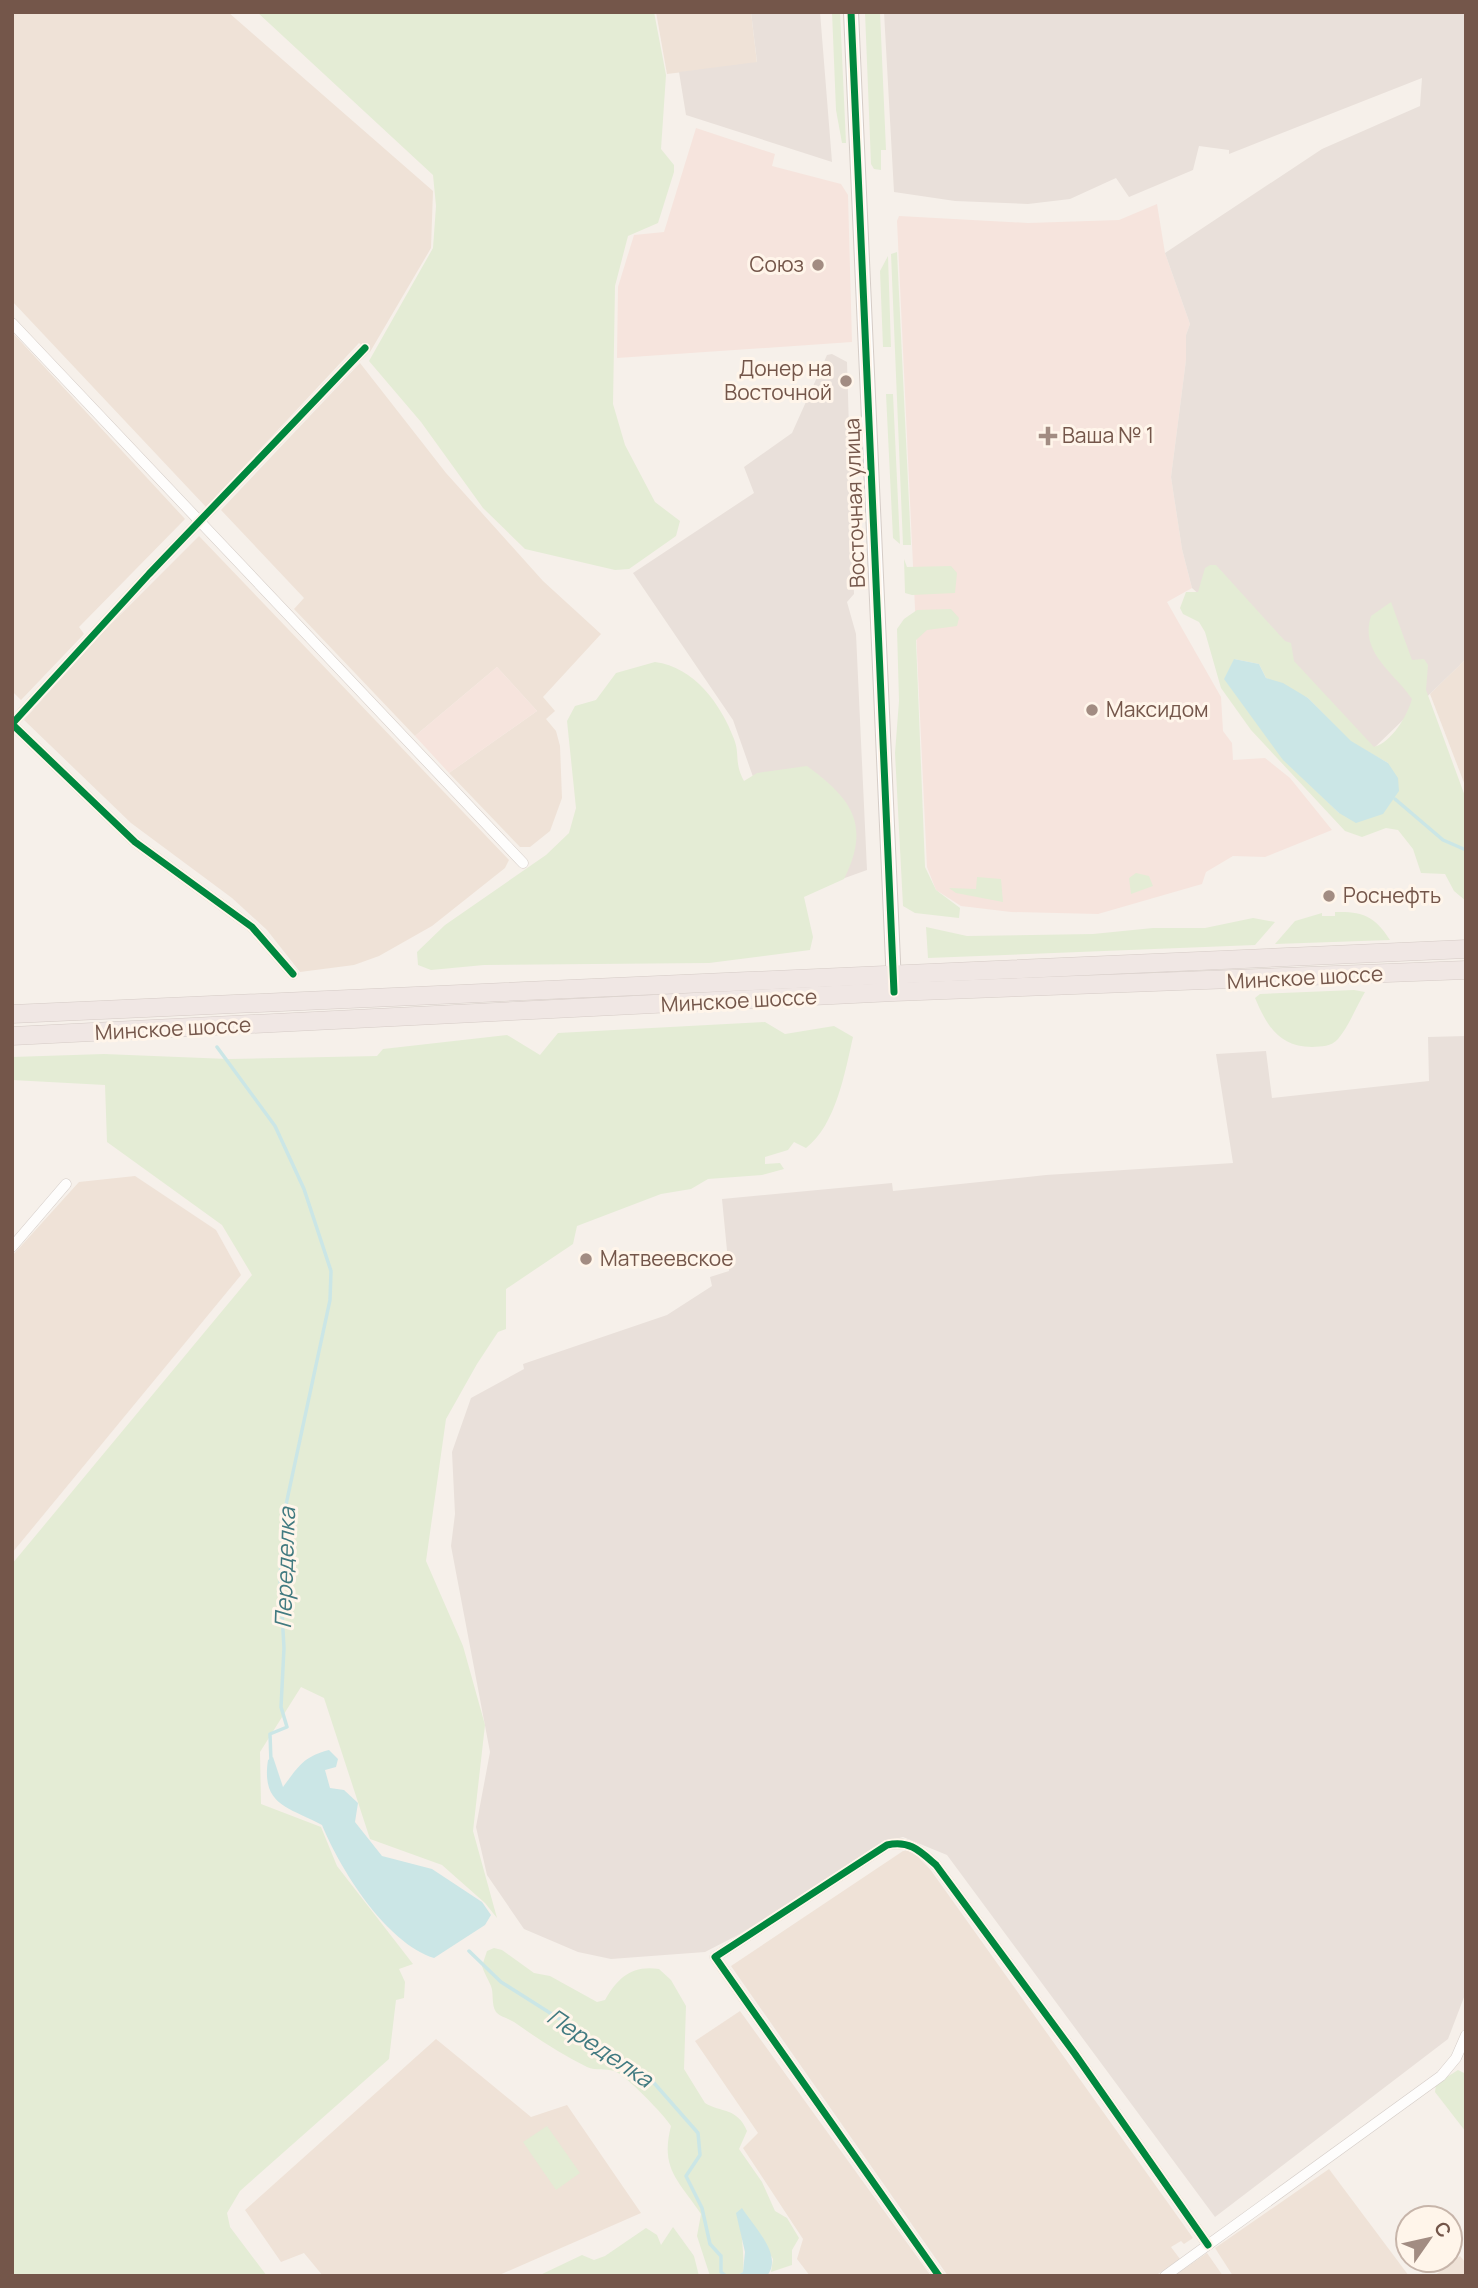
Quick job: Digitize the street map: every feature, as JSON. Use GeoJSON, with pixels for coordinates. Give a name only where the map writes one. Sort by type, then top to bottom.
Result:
{"type":"FeatureCollection","features":[{"type":"Feature","properties":{"kind":"highway","name":"Минское шоссе"},"geometry":{"type":"LineString","coordinates":[[12,1014],[1466,949]]}},
{"type":"Feature","properties":{"kind":"highway","name":"Минское шоссе"},"geometry":{"type":"LineString","coordinates":[[12,1036],[894,992],[1466,970]]}},
{"type":"Feature","properties":{"kind":"street","name":"Восточная улица"},"geometry":{"type":"LineString","coordinates":[[851,12],[894,992]]}},
{"type":"Feature","properties":{"kind":"street"},"geometry":{"type":"LineString","coordinates":[[12,323],[523,863]]}},
{"type":"Feature","properties":{"kind":"street"},"geometry":{"type":"LineString","coordinates":[[293,974],[252,927],[135,842],[12,724],[365,348]]}},
{"type":"Feature","properties":{"kind":"street"},"geometry":{"type":"LineString","coordinates":[[711,982],[718,985],[721,992],[719,999],[712,1002]]}},
{"type":"Feature","properties":{"kind":"street"},"geometry":{"type":"LineString","coordinates":[[12,1247],[66,1184]]}},
{"type":"Feature","properties":{"kind":"street"},"geometry":{"type":"LineString","coordinates":[[939,2276],[715,1957],[887,1845],[902,1842],[915,1847],[936,1866],[1075,2054],[1208,2245]]}},
{"type":"Feature","properties":{"kind":"street"},"geometry":{"type":"LineString","coordinates":[[1165,2276],[1441,2076],[1456,2058],[1466,2035]]}},
{"type":"Feature","properties":{"kind":"shaded area"},"geometry":{"type":"Polygon","coordinates":[[[12,12],[228,12],[433,191],[431,248],[370,352],[359,343],[206,507],[12,301],[12,12]]]}},
{"type":"Feature","properties":{"kind":"shaded area"},"geometry":{"type":"Polygon","coordinates":[[[656,12],[751,12],[757,63],[667,74],[656,12]]]}},
{"type":"Feature","properties":{"kind":"shaded area"},"geometry":{"type":"Polygon","coordinates":[[[751,12],[820,12],[832,162],[686,115],[679,72],[757,62],[751,12]]]}},
{"type":"Feature","properties":{"kind":"shaded area"},"geometry":{"type":"Polygon","coordinates":[[[884,12],[1466,12],[1466,659],[1372,750],[1192,588],[1182,549],[1171,477],[1186,360],[1186,335],[1190,324],[1165,253],[1322,149],[1420,106],[1422,78],[1229,154],[1229,150],[1199,146],[1193,170],[1129,197],[1116,178],[1070,199],[1028,204],[955,201],[894,192],[884,12]]]}},
{"type":"Feature","properties":{"kind":"shaded area"},"geometry":{"type":"Polygon","coordinates":[[[696,128],[775,154],[772,166],[841,184],[848,195],[852,342],[617,358],[618,287],[634,235],[664,232],[696,128]]]}},
{"type":"Feature","properties":{"kind":"shaded area"},"geometry":{"type":"Polygon","coordinates":[[[1157,204],[1165,253],[1190,324],[1186,335],[1186,360],[1171,477],[1182,549],[1192,588],[1167,602],[1221,697],[1223,731],[1232,743],[1233,760],[1265,758],[1290,778],[1332,830],[1265,857],[1233,856],[1206,872],[1202,884],[1098,914],[1011,912],[961,906],[936,890],[927,867],[897,221],[899,216],[1028,223],[1119,220],[1157,204]]]}},
{"type":"Feature","properties":{"kind":"shaded area"},"geometry":{"type":"Polygon","coordinates":[[[12,332],[185,519],[79,627],[84,634],[21,700],[12,691],[12,332]]]}},
{"type":"Feature","properties":{"kind":"shaded area"},"geometry":{"type":"Polygon","coordinates":[[[832,354],[847,362],[854,594],[847,602],[856,634],[867,870],[795,896],[733,720],[633,573],[754,493],[744,467],[792,433],[827,355],[832,354]]]}},
{"type":"Feature","properties":{"kind":"shaded area"},"geometry":{"type":"Polygon","coordinates":[[[360,363],[446,473],[543,581],[601,634],[543,697],[555,711],[546,719],[556,731],[560,746],[562,798],[550,831],[530,847],[520,847],[449,773],[537,711],[497,667],[415,736],[294,609],[304,598],[221,510],[360,363]]]}},
{"type":"Feature","properties":{"kind":"shaded area"},"geometry":{"type":"Polygon","coordinates":[[[199,536],[509,860],[505,868],[432,926],[379,956],[354,965],[300,972],[267,930],[232,898],[131,823],[24,720],[98,637],[199,536]]]}},
{"type":"Feature","properties":{"kind":"shaded area"},"geometry":{"type":"Polygon","coordinates":[[[1466,659],[1466,788],[1430,694],[1466,659]]]}},
{"type":"Feature","properties":{"kind":"shaded area"},"geometry":{"type":"Polygon","coordinates":[[[497,667],[537,711],[449,773],[415,736],[497,667]]]}},
{"type":"Feature","properties":{"kind":"shaded area","name":"Матвеевское"},"geometry":{"type":"Polygon","coordinates":[[[1466,1036],[1466,1992],[1448,2039],[1215,2217],[947,1855],[903,1837],[892,1840],[738,1935],[705,1952],[611,1959],[578,1952],[524,1929],[487,1875],[476,1827],[490,1752],[451,1546],[455,1514],[452,1452],[471,1398],[524,1369],[523,1364],[667,1315],[712,1286],[710,1277],[729,1271],[722,1199],[892,1183],[893,1191],[1046,1175],[1233,1163],[1216,1054],[1266,1051],[1272,1098],[1429,1081],[1428,1037],[1466,1036]]]}},
{"type":"Feature","properties":{"kind":"shaded area"},"geometry":{"type":"Polygon","coordinates":[[[135,1176],[216,1230],[241,1275],[12,1553],[12,1256],[79,1182],[135,1176]]]}},
{"type":"Feature","properties":{"kind":"shaded area"},"geometry":{"type":"Polygon","coordinates":[[[903,1851],[912,1851],[930,1869],[1193,2238],[1184,2244],[1181,2241],[1171,2247],[1180,2259],[1155,2276],[948,2276],[731,1966],[903,1851]]]}},
{"type":"Feature","properties":{"kind":"shaded area"},"geometry":{"type":"Polygon","coordinates":[[[740,2011],[931,2276],[810,2276],[797,2259],[803,2239],[743,2148],[758,2133],[695,2041],[740,2011]]]}},
{"type":"Feature","properties":{"kind":"shaded area"},"geometry":{"type":"Polygon","coordinates":[[[436,2039],[531,2117],[567,2105],[641,2213],[497,2276],[323,2276],[304,2253],[281,2262],[245,2210],[436,2039]]]}},
{"type":"Feature","properties":{"kind":"shaded area"},"geometry":{"type":"Polygon","coordinates":[[[1329,2169],[1394,2256],[1394,2274],[1409,2276],[1233,2276],[1215,2248],[1329,2169]]]}},
{"type":"Feature","properties":{"kind":"shaded area"},"geometry":{"type":"Polygon","coordinates":[[[1207,2253],[1223,2276],[1174,2276],[1207,2253]]]}},
{"type":"Feature","properties":{"kind":"shaded area"},"geometry":{"type":"Polygon","coordinates":[[[1464,2261],[1466,2263],[1466,2276],[1434,2276],[1464,2274],[1464,2261]]]}},
{"type":"Feature","properties":{"kind":"green space"},"geometry":{"type":"Polygon","coordinates":[[[257,12],[654,12],[666,75],[661,149],[674,165],[674,172],[658,223],[628,236],[615,286],[613,404],[625,445],[655,502],[680,521],[676,536],[629,569],[615,570],[525,549],[483,508],[421,422],[369,361],[433,248],[436,206],[433,175],[257,12]]]}},
{"type":"Feature","properties":{"kind":"green space"},"geometry":{"type":"Polygon","coordinates":[[[832,12],[840,12],[846,143],[842,143],[836,110],[832,12]]]}},
{"type":"Feature","properties":{"kind":"green space"},"geometry":{"type":"Polygon","coordinates":[[[865,12],[880,12],[886,150],[881,150],[881,170],[874,169],[871,164],[865,12]]]}},
{"type":"Feature","properties":{"kind":"green space"},"geometry":{"type":"Polygon","coordinates":[[[897,252],[911,545],[903,545],[891,254],[897,252]]]}},
{"type":"Feature","properties":{"kind":"green space"},"geometry":{"type":"Polygon","coordinates":[[[888,256],[891,347],[883,347],[880,271],[888,256]]]}},
{"type":"Feature","properties":{"kind":"green space"},"geometry":{"type":"Polygon","coordinates":[[[886,394],[893,394],[900,544],[893,538],[886,394]]]}},
{"type":"Feature","properties":{"kind":"green space"},"geometry":{"type":"Polygon","coordinates":[[[904,559],[907,567],[951,566],[957,573],[955,593],[905,593],[904,559]]]}},
{"type":"Feature","properties":{"kind":"green space"},"geometry":{"type":"Polygon","coordinates":[[[1216,565],[1285,641],[1291,643],[1294,661],[1374,747],[1387,740],[1398,728],[1412,699],[1381,662],[1370,641],[1371,616],[1391,602],[1412,660],[1424,659],[1428,665],[1426,690],[1466,799],[1466,901],[1454,891],[1445,874],[1421,873],[1413,849],[1398,830],[1386,828],[1362,837],[1345,831],[1251,730],[1221,688],[1205,632],[1199,622],[1183,614],[1180,608],[1186,592],[1198,592],[1205,568],[1216,565]],[[1234,659],[1300,775],[1339,813],[1388,763],[1351,742],[1308,698],[1266,678],[1259,664],[1234,659]]]}},
{"type":"Feature","properties":{"kind":"green space"},"geometry":{"type":"Polygon","coordinates":[[[951,609],[959,618],[957,626],[927,630],[916,640],[925,867],[936,890],[960,908],[959,918],[915,913],[903,906],[895,753],[899,701],[897,629],[904,619],[917,610],[951,609]]]}},
{"type":"Feature","properties":{"kind":"green space"},"geometry":{"type":"Polygon","coordinates":[[[655,662],[682,671],[694,679],[714,701],[734,739],[744,781],[757,773],[807,766],[846,802],[856,828],[852,860],[844,879],[804,897],[813,937],[810,950],[709,963],[484,965],[431,970],[418,965],[417,952],[445,925],[546,855],[569,833],[576,808],[567,721],[575,706],[596,700],[616,673],[655,662]]]}},
{"type":"Feature","properties":{"kind":"green space"},"geometry":{"type":"Polygon","coordinates":[[[1136,873],[1149,876],[1153,886],[1131,894],[1129,878],[1136,873]]]}},
{"type":"Feature","properties":{"kind":"green space"},"geometry":{"type":"Polygon","coordinates":[[[977,877],[1001,879],[1003,902],[956,893],[949,888],[976,889],[977,877]]]}},
{"type":"Feature","properties":{"kind":"green space"},"geometry":{"type":"Polygon","coordinates":[[[1335,912],[1360,914],[1373,920],[1390,940],[1275,944],[1295,921],[1322,913],[1322,916],[1335,916],[1335,912]]]}},
{"type":"Feature","properties":{"kind":"green space"},"geometry":{"type":"Polygon","coordinates":[[[1253,918],[1275,922],[1255,945],[928,958],[926,927],[967,936],[1093,934],[1153,928],[1205,928],[1253,918]]]}},
{"type":"Feature","properties":{"kind":"green space"},"geometry":{"type":"Polygon","coordinates":[[[1354,990],[1365,992],[1338,1039],[1329,1045],[1312,1047],[1291,1043],[1276,1033],[1255,998],[1260,994],[1354,990]]]}},
{"type":"Feature","properties":{"kind":"green space"},"geometry":{"type":"Polygon","coordinates":[[[765,1022],[785,1034],[834,1026],[853,1037],[838,1097],[825,1126],[816,1138],[806,1148],[794,1142],[788,1150],[765,1157],[765,1164],[780,1163],[784,1169],[762,1175],[708,1179],[691,1189],[661,1194],[577,1226],[573,1244],[506,1289],[506,1329],[498,1332],[446,1419],[426,1561],[463,1646],[485,1725],[473,1831],[497,1918],[485,1903],[442,1865],[370,1839],[324,1698],[301,1687],[260,1752],[261,1804],[321,1827],[337,1866],[413,1964],[399,1969],[405,1982],[404,1998],[396,2000],[389,2059],[240,2191],[227,2213],[230,2227],[267,2276],[12,2276],[12,1564],[252,1275],[222,1225],[107,1142],[105,1085],[12,1080],[12,1057],[104,1054],[228,1059],[377,1056],[383,1049],[507,1035],[540,1055],[558,1033],[765,1022]]]}},
{"type":"Feature","properties":{"kind":"green space"},"geometry":{"type":"Polygon","coordinates":[[[494,1948],[502,1950],[534,1973],[550,1976],[597,2002],[605,2000],[620,1979],[633,1971],[659,1969],[671,1980],[686,2006],[684,2069],[705,2103],[734,2114],[743,2123],[747,2131],[739,2149],[762,2182],[775,2211],[787,2218],[799,2238],[792,2250],[792,2265],[771,2272],[773,2259],[742,2209],[743,2272],[735,2276],[710,2276],[697,2236],[701,2214],[678,2183],[670,2164],[668,2141],[671,2126],[645,2096],[619,2074],[611,2070],[587,2067],[496,2012],[491,1986],[482,1966],[487,1951],[494,1948]]]}},
{"type":"Feature","properties":{"kind":"green space"},"geometry":{"type":"Polygon","coordinates":[[[1458,2070],[1466,2074],[1466,2132],[1435,2092],[1436,2084],[1458,2070]]]}},
{"type":"Feature","properties":{"kind":"green space"},"geometry":{"type":"Polygon","coordinates":[[[547,2126],[580,2173],[556,2190],[523,2142],[547,2126]]]}},
{"type":"Feature","properties":{"kind":"green space"},"geometry":{"type":"Polygon","coordinates":[[[673,2227],[694,2256],[699,2276],[538,2276],[582,2255],[594,2260],[605,2256],[646,2228],[657,2235],[661,2245],[673,2227]]]}},
{"type":"Feature","properties":{"kind":"water"},"geometry":{"type":"Polygon","coordinates":[[[1234,659],[1259,664],[1266,678],[1283,683],[1308,698],[1351,741],[1388,763],[1398,778],[1399,791],[1383,814],[1356,823],[1339,813],[1283,760],[1224,679],[1234,659]]]}},
{"type":"Feature","properties":{"kind":"water"},"geometry":{"type":"Polygon","coordinates":[[[329,1750],[338,1759],[336,1767],[325,1770],[330,1788],[344,1790],[358,1803],[355,1822],[382,1856],[432,1869],[482,1902],[491,1915],[485,1925],[434,1958],[416,1950],[382,1921],[340,1862],[322,1825],[280,1803],[269,1787],[268,1760],[273,1757],[283,1787],[307,1759],[329,1750]]]}},
{"type":"Feature","properties":{"kind":"water"},"geometry":{"type":"Polygon","coordinates":[[[742,2208],[769,2250],[772,2259],[767,2276],[735,2276],[743,2272],[745,2252],[736,2213],[742,2208]]]}},
{"type":"Feature","properties":{"kind":"waterway"},"geometry":{"type":"LineString","coordinates":[[1395,799],[1443,840],[1466,850]]}},
{"type":"Feature","properties":{"kind":"waterway","name":"Переделка"},"geometry":{"type":"LineString","coordinates":[[217,1047],[275,1126],[304,1189],[331,1271],[330,1300],[284,1514],[280,1579],[284,1648],[281,1707],[287,1727],[270,1734],[271,1762]]}},
{"type":"Feature","properties":{"kind":"waterway","name":"Переделка"},"geometry":{"type":"LineString","coordinates":[[469,1951],[501,1982],[607,2049],[654,2083],[698,2133],[700,2155],[686,2176],[702,2208],[710,2244],[721,2256],[721,2272],[726,2276]]}},
{"type":"Feature","properties":{"kind":"cycle path"},"geometry":{"type":"LineString","coordinates":[[851,12],[894,992]]}},
{"type":"Feature","properties":{"kind":"cycle path"},"geometry":{"type":"LineString","coordinates":[[293,974],[252,927],[135,842],[12,724],[149,574],[365,348]]}},
{"type":"Feature","properties":{"kind":"cycle path"},"geometry":{"type":"LineString","coordinates":[[939,2276],[715,1957],[887,1845],[895,1844],[914,1848],[936,1865],[1075,2054],[1208,2245]]}},
{"type":"Feature","properties":{"kind":"place","name":"Союз"},"geometry":{"type":"Point","coordinates":[818,265]}},
{"type":"Feature","properties":{"kind":"place","name":"Донер на Восточной"},"geometry":{"type":"Point","coordinates":[846,381]}},
{"type":"Feature","properties":{"kind":"place","name":"Ваша № 1"},"geometry":{"type":"Point","coordinates":[1048,436]}},
{"type":"Feature","properties":{"kind":"place","name":"Максидом"},"geometry":{"type":"Point","coordinates":[1092,710]}},
{"type":"Feature","properties":{"kind":"place","name":"Роснефть"},"geometry":{"type":"Point","coordinates":[1329,896]}},
{"type":"Feature","properties":{"kind":"place","name":"Матвеевское"},"geometry":{"type":"Point","coordinates":[586,1259]}}]}
